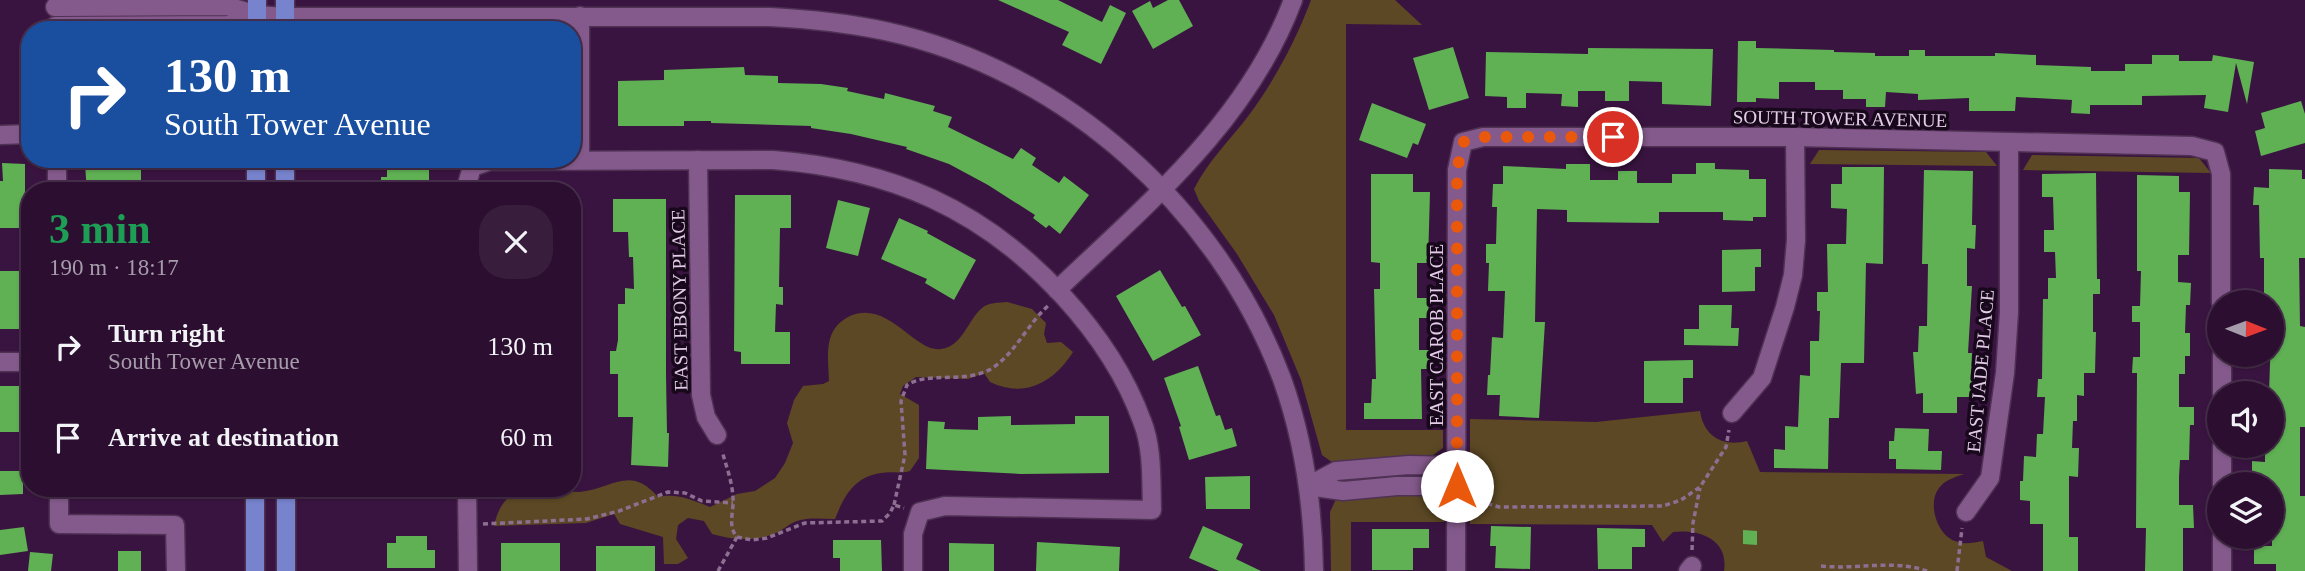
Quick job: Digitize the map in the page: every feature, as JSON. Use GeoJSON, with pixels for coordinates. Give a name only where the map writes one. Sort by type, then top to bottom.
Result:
{"type":"FeatureCollection","features":[{"type":"Feature","properties":{"kind":"main road"},"geometry":{"type":"LineString","coordinates":[[255,497],[255,571]]}},
{"type":"Feature","properties":{"kind":"main road"},"geometry":{"type":"LineString","coordinates":[[286,497],[286,571]]}},
{"type":"Feature","properties":{"kind":"street"},"geometry":{"type":"LineString","coordinates":[[808,19],[810,0]]}},
{"type":"Feature","properties":{"kind":"street"},"geometry":{"type":"LineString","coordinates":[[1059,292],[1194,158],[1245,92],[1269,51],[1293,0]]}},
{"type":"Feature","properties":{"kind":"street"},"geometry":{"type":"LineString","coordinates":[[55,4],[227,6],[257,15],[285,16],[808,19],[888,31],[934,44],[1002,72],[1077,116],[1123,151],[1198,230],[1227,270],[1254,317],[1286,392],[1293,416],[1308,486],[1314,571]]}},
{"type":"Feature","properties":{"kind":"street"},"geometry":{"type":"LineString","coordinates":[[240,21],[257,15]]}},
{"type":"Feature","properties":{"kind":"street"},"geometry":{"type":"LineString","coordinates":[[580,16],[580,21]]}},
{"type":"Feature","properties":{"kind":"street"},"geometry":{"type":"LineString","coordinates":[[0,135],[21,134]]}},
{"type":"Feature","properties":{"kind":"street","name":"SOUTH TOWER AVENUE"},"geometry":{"type":"LineString","coordinates":[[1463,142],[1483,137],[1795,137],[2192,146],[2216,152],[2221,174],[2221,290]]}},
{"type":"Feature","properties":{"kind":"street"},"geometry":{"type":"LineString","coordinates":[[1732,413],[1762,378],[1793,275],[1796,240],[1795,137]]}},
{"type":"Feature","properties":{"kind":"street","name":"EAST CAROB PLACE"},"geometry":{"type":"LineString","coordinates":[[1456,571],[1457,170],[1463,142]]}},
{"type":"Feature","properties":{"kind":"street","name":"EAST JADE PLACE"},"geometry":{"type":"LineString","coordinates":[[1966,512],[1990,478],[2005,373],[2010,312],[2009,142]]}},
{"type":"Feature","properties":{"kind":"street"},"geometry":{"type":"LineString","coordinates":[[581,160],[810,163],[846,169],[895,183],[935,199],[999,237],[1027,260],[1089,325],[1111,358],[1143,423],[1151,467],[1152,510],[945,506],[920,512],[913,534],[913,571]]}},
{"type":"Feature","properties":{"kind":"street","name":"EAST EBONY PLACE"},"geometry":{"type":"LineString","coordinates":[[698,160],[701,395],[706,417],[717,435]]}},
{"type":"Feature","properties":{"kind":"street"},"geometry":{"type":"LineString","coordinates":[[0,362],[21,362]]}},
{"type":"Feature","properties":{"kind":"street"},"geometry":{"type":"LineString","coordinates":[[1308,486],[1336,471],[1409,465],[1457,466]]}},
{"type":"Feature","properties":{"kind":"street"},"geometry":{"type":"LineString","coordinates":[[1308,486],[1343,491],[1396,486],[1456,490]]}},
{"type":"Feature","properties":{"kind":"street"},"geometry":{"type":"LineString","coordinates":[[59,497],[59,524],[175,525],[176,571]]}},
{"type":"Feature","properties":{"kind":"street"},"geometry":{"type":"LineString","coordinates":[[467,497],[468,571]]}},
{"type":"Feature","properties":{"kind":"street"},"geometry":{"type":"LineString","coordinates":[[2222,549],[2222,571]]}},
{"type":"Feature","properties":{"kind":"path"},"geometry":{"type":"LineString","coordinates":[[717,435],[733,486],[732,532],[737,537],[752,540],[767,538],[805,523],[882,521],[894,505],[905,455],[901,401],[907,385],[922,379],[972,376],[991,369],[1006,356],[1059,292]]}},
{"type":"Feature","properties":{"kind":"path"},"geometry":{"type":"LineString","coordinates":[[1690,568],[1693,523],[1700,487],[1726,446],[1732,413]]}},
{"type":"Feature","properties":{"kind":"path"},"geometry":{"type":"LineString","coordinates":[[1456,490],[1499,506],[1639,507],[1662,506],[1681,500],[1700,487]]}},
{"type":"Feature","properties":{"kind":"path"},"geometry":{"type":"LineString","coordinates":[[467,525],[587,519],[619,511],[668,492],[685,493],[702,500],[733,503]]}},
{"type":"Feature","properties":{"kind":"path"},"geometry":{"type":"LineString","coordinates":[[894,505],[920,512]]}},
{"type":"Feature","properties":{"kind":"path"},"geometry":{"type":"LineString","coordinates":[[1957,571],[1966,512]]}},
{"type":"Feature","properties":{"kind":"path"},"geometry":{"type":"LineString","coordinates":[[718,571],[737,537]]}},
{"type":"Feature","properties":{"kind":"path"},"geometry":{"type":"LineString","coordinates":[[1821,566],[1840,568],[1886,564],[1912,566],[1927,571]]}},
{"type":"Feature","properties":{"kind":"shaded area"},"geometry":{"type":"Polygon","coordinates":[[[1311,0],[1395,0],[1422,25],[1346,24],[1346,430],[1443,430],[1443,448],[1429,458],[1385,457],[1336,465],[1322,455],[1301,380],[1274,315],[1237,254],[1199,201],[1194,189],[1206,169],[1268,88],[1292,45],[1311,0]]]}},
{"type":"Feature","properties":{"kind":"shaded area"},"geometry":{"type":"Polygon","coordinates":[[[1819,150],[1986,152],[1997,166],[1810,164],[1819,150]]]}},
{"type":"Feature","properties":{"kind":"shaded area"},"geometry":{"type":"Polygon","coordinates":[[[2032,155],[2199,158],[2211,173],[2023,170],[2032,155]]]}},
{"type":"Feature","properties":{"kind":"shaded area"},"geometry":{"type":"Polygon","coordinates":[[[1007,302],[1032,309],[1046,323],[1044,334],[1047,343],[1061,342],[1073,352],[1057,372],[1027,388],[1003,387],[990,382],[984,373],[968,379],[916,377],[903,386],[900,394],[919,405],[919,458],[910,471],[872,475],[857,483],[846,495],[835,519],[802,520],[770,535],[745,539],[712,534],[704,521],[688,518],[678,525],[676,539],[688,558],[678,564],[664,564],[663,537],[620,524],[614,514],[586,523],[494,526],[497,515],[510,497],[581,497],[581,492],[621,481],[639,482],[658,497],[678,497],[710,507],[737,494],[755,491],[775,478],[785,463],[793,443],[787,423],[794,400],[803,386],[829,381],[829,344],[831,335],[841,321],[864,313],[877,315],[889,320],[921,343],[941,349],[955,343],[977,313],[994,303],[1007,302]]]}},
{"type":"Feature","properties":{"kind":"shaded area"},"geometry":{"type":"Polygon","coordinates":[[[1700,411],[1706,428],[1716,438],[1730,442],[1747,441],[1760,472],[1964,474],[1944,483],[1936,494],[1934,510],[1939,526],[1955,541],[1983,541],[1986,557],[2012,571],[1724,571],[1722,551],[1717,544],[1710,538],[1693,532],[1673,532],[1663,542],[1652,525],[1470,524],[1470,419],[1596,422],[1700,411]]]}},
{"type":"Feature","properties":{"kind":"shaded area"},"geometry":{"type":"Polygon","coordinates":[[[1429,491],[1445,505],[1444,522],[1351,522],[1351,571],[1331,571],[1330,512],[1337,497],[1429,491]]]}},
{"type":"Feature","properties":{"kind":"building"},"geometry":{"type":"Polygon","coordinates":[[[998,0],[1058,0],[1102,22],[1110,5],[1126,13],[1101,64],[1062,45],[1069,32],[998,0]]]}},
{"type":"Feature","properties":{"kind":"building"},"geometry":{"type":"Polygon","coordinates":[[[1168,0],[1179,0],[1193,26],[1153,49],[1132,11],[1150,1],[1153,8],[1168,0]]]}},
{"type":"Feature","properties":{"kind":"building"},"geometry":{"type":"Polygon","coordinates":[[[1738,41],[1756,41],[1756,48],[1834,50],[1875,53],[1875,56],[1909,56],[1909,50],[1925,50],[1925,56],[1995,56],[1995,53],[2036,55],[2036,65],[2091,67],[2091,71],[2125,71],[2125,64],[2152,64],[2152,55],[2179,55],[2179,61],[2212,61],[2213,55],[2254,62],[2247,104],[2236,63],[2228,112],[2204,108],[2206,95],[2142,96],[2142,105],[2090,105],[2090,114],[2071,113],[2072,100],[2016,97],[2015,111],[1969,111],[1969,98],[1918,100],[1918,94],[1886,92],[1885,107],[1866,107],[1866,99],[1843,99],[1843,90],[1815,90],[1815,82],[1779,82],[1779,99],[1756,98],[1756,102],[1737,102],[1738,41]]]}},
{"type":"Feature","properties":{"kind":"building"},"geometry":{"type":"Polygon","coordinates":[[[1453,47],[1469,98],[1429,110],[1413,58],[1453,47]]]}},
{"type":"Feature","properties":{"kind":"building"},"geometry":{"type":"Polygon","coordinates":[[[1588,48],[1713,49],[1711,106],[1662,104],[1662,82],[1629,81],[1629,101],[1605,101],[1605,91],[1578,91],[1578,107],[1561,106],[1562,94],[1526,93],[1526,108],[1507,108],[1507,97],[1485,96],[1486,52],[1588,54],[1588,48]]]}},
{"type":"Feature","properties":{"kind":"building"},"geometry":{"type":"Polygon","coordinates":[[[744,67],[745,75],[778,76],[778,83],[848,88],[847,91],[884,99],[885,93],[935,106],[933,111],[952,117],[948,127],[1013,159],[1021,148],[1036,158],[1032,165],[1059,183],[1064,176],[1089,195],[1060,234],[1049,225],[1046,228],[1033,218],[1035,215],[988,185],[949,164],[906,149],[907,147],[811,126],[684,121],[684,126],[618,126],[618,81],[664,80],[664,70],[744,67]]]}},
{"type":"Feature","properties":{"kind":"building"},"geometry":{"type":"Polygon","coordinates":[[[2301,101],[2305,114],[2305,143],[2261,156],[2255,131],[2265,128],[2261,113],[2301,101]]]}},
{"type":"Feature","properties":{"kind":"building"},"geometry":{"type":"Polygon","coordinates":[[[1372,103],[1426,124],[1418,145],[1413,143],[1407,158],[1359,140],[1372,103]]]}},
{"type":"Feature","properties":{"kind":"building"},"geometry":{"type":"Polygon","coordinates":[[[2,163],[21,164],[21,168],[25,168],[25,182],[21,182],[21,228],[0,228],[0,181],[3,181],[2,163]]]}},
{"type":"Feature","properties":{"kind":"building"},"geometry":{"type":"Polygon","coordinates":[[[1696,163],[1715,163],[1715,169],[1749,170],[1749,179],[1766,179],[1766,217],[1753,217],[1753,221],[1723,220],[1723,212],[1659,212],[1659,223],[1567,222],[1567,210],[1537,209],[1535,322],[1545,322],[1539,418],[1499,416],[1500,395],[1487,395],[1492,337],[1503,338],[1505,291],[1488,291],[1489,263],[1486,263],[1486,244],[1496,244],[1497,207],[1492,207],[1493,184],[1503,184],[1503,166],[1566,169],[1566,164],[1590,164],[1590,180],[1618,180],[1618,171],[1637,171],[1637,183],[1672,183],[1672,174],[1696,174],[1696,163]]]}},
{"type":"Feature","properties":{"kind":"building"},"geometry":{"type":"Polygon","coordinates":[[[1842,167],[1884,167],[1883,264],[1866,263],[1864,363],[1841,363],[1839,418],[1829,418],[1828,469],[1774,468],[1774,449],[1785,450],[1785,426],[1798,427],[1800,375],[1810,376],[1810,341],[1819,341],[1820,311],[1817,311],[1817,292],[1828,292],[1827,244],[1846,244],[1847,209],[1831,208],[1831,184],[1842,184],[1842,167]]]}},
{"type":"Feature","properties":{"kind":"building"},"geometry":{"type":"Polygon","coordinates":[[[85,168],[141,168],[141,182],[86,182],[85,168]]]}},
{"type":"Feature","properties":{"kind":"building"},"geometry":{"type":"Polygon","coordinates":[[[387,168],[429,168],[429,182],[381,182],[381,177],[387,177],[387,168]]]}},
{"type":"Feature","properties":{"kind":"building"},"geometry":{"type":"Polygon","coordinates":[[[2269,169],[2302,170],[2302,179],[2305,179],[2305,258],[2299,258],[2300,326],[2305,327],[2305,427],[2300,427],[2300,496],[2305,496],[2305,571],[2276,571],[2276,564],[2254,564],[2254,549],[2284,549],[2284,472],[2252,472],[2252,461],[2265,462],[2265,458],[2284,458],[2284,381],[2269,381],[2270,368],[2284,368],[2284,290],[2264,290],[2264,258],[2260,258],[2259,205],[2253,205],[2254,187],[2269,188],[2269,169]]]}},
{"type":"Feature","properties":{"kind":"building"},"geometry":{"type":"Polygon","coordinates":[[[1924,170],[1973,171],[1972,225],[1976,225],[1975,249],[1967,248],[1967,286],[1972,286],[1968,353],[1972,353],[1971,376],[1975,376],[1975,397],[1957,397],[1957,413],[1923,413],[1923,393],[1916,394],[1913,352],[1918,352],[1919,326],[1927,326],[1928,264],[1922,264],[1924,170]]]}},
{"type":"Feature","properties":{"kind":"building"},"geometry":{"type":"Polygon","coordinates":[[[2096,173],[2097,279],[2100,279],[2100,294],[2093,294],[2095,373],[2084,373],[2084,396],[2077,395],[2077,421],[2073,421],[2072,448],[2079,448],[2078,477],[2069,476],[2069,537],[2078,537],[2078,571],[2043,571],[2043,524],[2030,524],[2030,501],[2020,500],[2024,456],[2036,457],[2037,434],[2043,434],[2045,397],[2037,397],[2038,379],[2042,379],[2043,299],[2048,299],[2048,278],[2056,278],[2055,252],[2044,252],[2044,230],[2054,230],[2053,197],[2042,197],[2042,174],[2096,173]]]}},
{"type":"Feature","properties":{"kind":"building"},"geometry":{"type":"Polygon","coordinates":[[[1371,174],[1413,174],[1413,192],[1430,192],[1428,263],[1417,263],[1417,298],[1429,298],[1428,318],[1419,318],[1419,350],[1430,350],[1430,369],[1421,369],[1422,419],[1364,419],[1364,403],[1371,403],[1372,379],[1376,379],[1374,289],[1380,289],[1380,263],[1371,262],[1371,174]]]}},
{"type":"Feature","properties":{"kind":"building"},"geometry":{"type":"Polygon","coordinates":[[[2137,175],[2179,176],[2179,192],[2190,192],[2189,255],[2178,255],[2178,282],[2191,283],[2190,305],[2186,305],[2185,333],[2190,333],[2190,356],[2185,356],[2185,374],[2179,374],[2179,407],[2194,407],[2194,425],[2190,425],[2189,460],[2180,460],[2179,505],[2193,505],[2194,528],[2183,528],[2183,571],[2145,571],[2146,528],[2136,528],[2137,373],[2132,373],[2133,357],[2140,357],[2140,322],[2132,322],[2132,306],[2140,306],[2141,271],[2137,271],[2137,175]]]}},
{"type":"Feature","properties":{"kind":"building"},"geometry":{"type":"Polygon","coordinates":[[[735,195],[791,195],[791,228],[780,228],[779,287],[783,287],[783,305],[776,304],[775,332],[790,332],[790,364],[741,364],[741,352],[734,351],[735,195]]]}},
{"type":"Feature","properties":{"kind":"building"},"geometry":{"type":"Polygon","coordinates":[[[613,199],[666,199],[668,467],[631,465],[633,417],[618,417],[618,374],[610,374],[610,351],[616,351],[618,340],[618,304],[625,304],[625,288],[634,289],[633,257],[629,257],[628,232],[613,232],[613,199]]]}},
{"type":"Feature","properties":{"kind":"building"},"geometry":{"type":"Polygon","coordinates":[[[838,200],[870,208],[858,256],[826,248],[838,200]]]}},
{"type":"Feature","properties":{"kind":"building"},"geometry":{"type":"Polygon","coordinates":[[[899,218],[928,231],[927,233],[976,260],[954,300],[925,283],[927,279],[881,259],[899,218]]]}},
{"type":"Feature","properties":{"kind":"building"},"geometry":{"type":"Polygon","coordinates":[[[1761,249],[1761,267],[1755,267],[1755,291],[1722,292],[1722,250],[1761,249]]]}},
{"type":"Feature","properties":{"kind":"building"},"geometry":{"type":"Polygon","coordinates":[[[1160,270],[1201,335],[1153,361],[1116,296],[1160,270]]]}},
{"type":"Feature","properties":{"kind":"building"},"geometry":{"type":"Polygon","coordinates":[[[0,271],[21,271],[21,329],[0,329],[0,271]]]}},
{"type":"Feature","properties":{"kind":"building"},"geometry":{"type":"Polygon","coordinates":[[[1699,305],[1732,305],[1731,328],[1739,328],[1738,346],[1684,345],[1684,329],[1699,329],[1699,305]]]}},
{"type":"Feature","properties":{"kind":"building"},"geometry":{"type":"Polygon","coordinates":[[[1693,360],[1693,378],[1683,378],[1683,403],[1644,403],[1644,361],[1693,360]]]}},
{"type":"Feature","properties":{"kind":"building"},"geometry":{"type":"Polygon","coordinates":[[[1198,366],[1216,416],[1220,415],[1225,430],[1232,428],[1237,446],[1189,460],[1179,427],[1181,426],[1164,378],[1198,366]]]}},
{"type":"Feature","properties":{"kind":"building"},"geometry":{"type":"Polygon","coordinates":[[[0,386],[21,386],[20,432],[0,432],[0,386]]]}},
{"type":"Feature","properties":{"kind":"building"},"geometry":{"type":"Polygon","coordinates":[[[1011,416],[1011,425],[1075,424],[1075,416],[1109,416],[1109,473],[1021,474],[926,469],[928,421],[945,422],[944,429],[978,430],[978,417],[1011,416]]]}},
{"type":"Feature","properties":{"kind":"building"},"geometry":{"type":"Polygon","coordinates":[[[1895,428],[1929,429],[1928,451],[1942,451],[1941,470],[1896,469],[1896,459],[1889,459],[1889,441],[1894,441],[1895,428]]]}},
{"type":"Feature","properties":{"kind":"building"},"geometry":{"type":"Polygon","coordinates":[[[0,471],[21,471],[21,494],[0,495],[0,471]]]}},
{"type":"Feature","properties":{"kind":"building"},"geometry":{"type":"Polygon","coordinates":[[[1250,476],[1250,509],[1206,509],[1205,477],[1250,476]]]}},
{"type":"Feature","properties":{"kind":"building"},"geometry":{"type":"Polygon","coordinates":[[[1203,526],[1243,544],[1236,559],[1261,571],[1219,571],[1189,558],[1203,526]]]}},
{"type":"Feature","properties":{"kind":"building"},"geometry":{"type":"Polygon","coordinates":[[[1491,526],[1531,527],[1530,569],[1495,568],[1496,546],[1490,546],[1491,526]]]}},
{"type":"Feature","properties":{"kind":"building"},"geometry":{"type":"Polygon","coordinates":[[[24,527],[28,551],[0,555],[0,530],[24,527]]]}},
{"type":"Feature","properties":{"kind":"building"},"geometry":{"type":"Polygon","coordinates":[[[1597,528],[1645,529],[1645,547],[1632,547],[1632,569],[1598,569],[1597,528]]]}},
{"type":"Feature","properties":{"kind":"building"},"geometry":{"type":"Polygon","coordinates":[[[1372,529],[1429,529],[1429,548],[1413,548],[1413,570],[1372,570],[1372,529]]]}},
{"type":"Feature","properties":{"kind":"building"},"geometry":{"type":"Polygon","coordinates":[[[1743,530],[1757,531],[1757,545],[1743,544],[1743,530]]]}},
{"type":"Feature","properties":{"kind":"building"},"geometry":{"type":"Polygon","coordinates":[[[396,536],[427,536],[427,550],[435,550],[435,568],[387,568],[387,543],[396,543],[396,536]]]}},
{"type":"Feature","properties":{"kind":"building"},"geometry":{"type":"Polygon","coordinates":[[[833,540],[881,540],[882,571],[840,571],[840,558],[833,558],[833,540]]]}},
{"type":"Feature","properties":{"kind":"building"},"geometry":{"type":"Polygon","coordinates":[[[1037,542],[1120,547],[1119,571],[1036,571],[1037,542]]]}},
{"type":"Feature","properties":{"kind":"building"},"geometry":{"type":"Polygon","coordinates":[[[501,543],[560,543],[560,571],[501,571],[501,543]]]}},
{"type":"Feature","properties":{"kind":"building"},"geometry":{"type":"Polygon","coordinates":[[[949,543],[994,544],[994,571],[949,571],[949,543]]]}},
{"type":"Feature","properties":{"kind":"building"},"geometry":{"type":"Polygon","coordinates":[[[596,546],[655,546],[655,571],[596,571],[596,546]]]}},
{"type":"Feature","properties":{"kind":"building"},"geometry":{"type":"Polygon","coordinates":[[[118,551],[141,551],[141,571],[118,571],[118,551]]]}},
{"type":"Feature","properties":{"kind":"building"},"geometry":{"type":"Polygon","coordinates":[[[30,552],[53,554],[51,571],[28,571],[30,552]]]}},
{"type":"Feature","properties":{"kind":"route"},"geometry":{"type":"LineString","coordinates":[[1457,486],[1457,170],[1463,142],[1483,137],[1613,137]]}}]}
